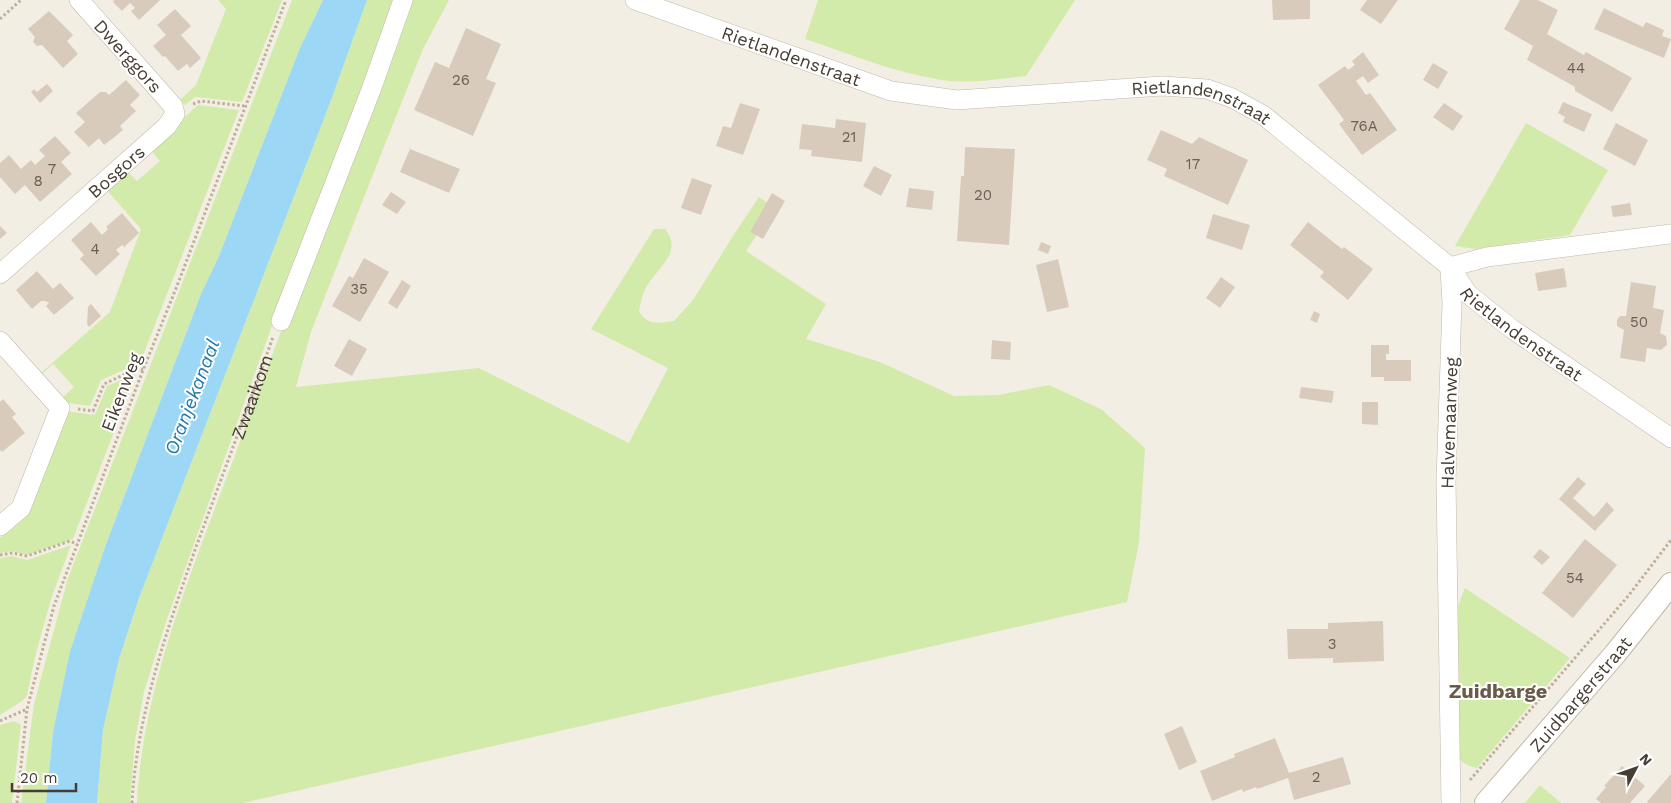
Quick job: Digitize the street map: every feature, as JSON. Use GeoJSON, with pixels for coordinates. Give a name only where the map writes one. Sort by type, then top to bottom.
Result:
{"type":"FeatureCollection","features":[{"type":"Feature","properties":{"kind":"street","name":"Dwerggors"},"geometry":{"type":"LineString","coordinates":[[79,0],[173,106],[175,114]]}},
{"type":"Feature","properties":{"kind":"street"},"geometry":{"type":"LineString","coordinates":[[280,321],[371,90],[403,0]]}},
{"type":"Feature","properties":{"kind":"street","name":"Rietlandenstraat"},"geometry":{"type":"LineString","coordinates":[[635,0],[891,91],[957,100],[1162,86],[1207,90],[1232,98],[1263,115],[1450,267],[1468,294],[1512,330],[1671,438]]}},
{"type":"Feature","properties":{"kind":"street","name":"Bosgors"},"geometry":{"type":"LineString","coordinates":[[0,274],[167,126],[175,114]]}},
{"type":"Feature","properties":{"kind":"street"},"geometry":{"type":"LineString","coordinates":[[1450,267],[1488,256],[1671,234]]}},
{"type":"Feature","properties":{"kind":"street","name":"Halvemaanweg"},"geometry":{"type":"LineString","coordinates":[[1450,267],[1452,304],[1446,489],[1451,803]]}},
{"type":"Feature","properties":{"kind":"street"},"geometry":{"type":"LineString","coordinates":[[0,341],[60,408],[21,508],[0,526]]}},
{"type":"Feature","properties":{"kind":"street","name":"Zuidbargerstraat"},"geometry":{"type":"LineString","coordinates":[[1486,803],[1615,654],[1671,584]]}},
{"type":"Feature","properties":{"kind":"path"},"geometry":{"type":"LineString","coordinates":[[0,19],[21,0]]}},
{"type":"Feature","properties":{"kind":"path","name":"Eikenweg"},"geometry":{"type":"LineString","coordinates":[[17,803],[27,709],[54,606],[286,0]]}},
{"type":"Feature","properties":{"kind":"path"},"geometry":{"type":"LineString","coordinates":[[175,114],[189,107],[194,102],[201,101],[244,106]]}},
{"type":"Feature","properties":{"kind":"path","name":"Zwaaikom"},"geometry":{"type":"LineString","coordinates":[[132,803],[140,739],[156,666],[169,624],[280,321]]}},
{"type":"Feature","properties":{"kind":"path"},"geometry":{"type":"LineString","coordinates":[[60,408],[93,411],[104,384],[138,368],[143,370]]}},
{"type":"Feature","properties":{"kind":"path","name":"Zuidbargerstraat"},"geometry":{"type":"LineString","coordinates":[[1451,803],[1629,595],[1671,540]]}},
{"type":"Feature","properties":{"kind":"path"},"geometry":{"type":"LineString","coordinates":[[0,554],[12,553],[27,556],[70,541],[78,544]]}},
{"type":"Feature","properties":{"kind":"path"},"geometry":{"type":"LineString","coordinates":[[0,721],[27,709]]}},
{"type":"Feature","properties":{"kind":"green space"},"geometry":{"type":"Polygon","coordinates":[[[218,0],[282,0],[242,102],[195,97],[185,105],[180,100],[196,85],[226,9],[218,0]]]}},
{"type":"Feature","properties":{"kind":"green space"},"geometry":{"type":"Polygon","coordinates":[[[292,0],[323,0],[300,48],[219,256],[201,294],[105,547],[70,651],[53,732],[46,803],[21,803],[34,704],[68,578],[292,0]]]}},
{"type":"Feature","properties":{"kind":"green space"},"geometry":{"type":"Polygon","coordinates":[[[367,0],[397,0],[274,320],[166,622],[144,692],[135,741],[130,803],[97,803],[103,730],[119,659],[139,598],[330,103],[367,0]]]}},
{"type":"Feature","properties":{"kind":"green space"},"geometry":{"type":"Polygon","coordinates":[[[407,0],[449,0],[423,49],[372,177],[311,332],[296,387],[479,368],[629,443],[668,368],[591,329],[654,229],[665,229],[672,244],[671,251],[668,258],[646,287],[639,311],[642,316],[650,321],[658,323],[674,321],[693,300],[759,197],[775,208],[746,251],[826,304],[806,339],[880,362],[954,396],[998,395],[1049,385],[1101,409],[1145,448],[1139,543],[1127,602],[243,803],[137,803],[141,759],[149,715],[173,626],[277,341],[407,0]]]}},
{"type":"Feature","properties":{"kind":"green space"},"geometry":{"type":"Polygon","coordinates":[[[818,0],[1075,0],[1026,76],[984,81],[963,81],[942,80],[907,73],[805,39],[818,0]]]}},
{"type":"Feature","properties":{"kind":"green space"},"geometry":{"type":"Polygon","coordinates":[[[198,105],[239,110],[140,363],[101,380],[90,406],[68,403],[63,397],[74,387],[53,364],[41,373],[110,312],[141,229],[105,188],[126,170],[137,181],[160,161],[150,149],[198,105]]]}},
{"type":"Feature","properties":{"kind":"green space"},"geometry":{"type":"Polygon","coordinates":[[[1526,123],[1608,170],[1570,235],[1475,249],[1455,246],[1526,123]]]}},
{"type":"Feature","properties":{"kind":"green space"},"geometry":{"type":"Polygon","coordinates":[[[136,374],[73,539],[27,555],[12,551],[0,553],[0,538],[27,514],[65,411],[95,415],[107,386],[136,374]]]}},
{"type":"Feature","properties":{"kind":"green space"},"geometry":{"type":"Polygon","coordinates":[[[71,545],[51,599],[35,657],[27,696],[0,715],[0,558],[12,556],[27,560],[71,545]]]}},
{"type":"Feature","properties":{"kind":"green space"},"geometry":{"type":"Polygon","coordinates":[[[1465,588],[1570,658],[1477,768],[1461,761],[1457,756],[1452,620],[1465,588]]]}},
{"type":"Feature","properties":{"kind":"green space"},"geometry":{"type":"Polygon","coordinates":[[[14,721],[21,725],[12,803],[0,803],[0,725],[14,721]]]}},
{"type":"Feature","properties":{"kind":"green space"},"geometry":{"type":"Polygon","coordinates":[[[1540,785],[1561,803],[1525,803],[1540,785]]]}},
{"type":"Feature","properties":{"kind":"water","name":"Oranjekanaal"},"geometry":{"type":"Polygon","coordinates":[[[323,0],[367,0],[330,103],[139,598],[119,659],[103,730],[97,803],[46,803],[53,732],[70,651],[105,547],[201,294],[219,256],[300,48],[323,0]]]}},
{"type":"Feature","properties":{"kind":"building"},"geometry":{"type":"Polygon","coordinates":[[[114,0],[160,0],[139,20],[131,11],[135,8],[130,3],[122,11],[113,2],[114,0]]]}},
{"type":"Feature","properties":{"kind":"building"},"geometry":{"type":"Polygon","coordinates":[[[1272,0],[1310,0],[1310,19],[1273,20],[1272,0]]]}},
{"type":"Feature","properties":{"kind":"building"},"geometry":{"type":"Polygon","coordinates":[[[1367,0],[1398,0],[1381,24],[1360,10],[1367,0]]]}},
{"type":"Feature","properties":{"kind":"building"},"geometry":{"type":"Polygon","coordinates":[[[1520,0],[1538,0],[1558,10],[1547,34],[1584,55],[1586,52],[1632,78],[1612,112],[1575,91],[1575,87],[1527,60],[1533,46],[1504,29],[1520,0]]]}},
{"type":"Feature","properties":{"kind":"building"},"geometry":{"type":"Polygon","coordinates":[[[1604,8],[1643,27],[1646,22],[1664,30],[1662,36],[1671,39],[1664,58],[1594,29],[1604,8]]]}},
{"type":"Feature","properties":{"kind":"building"},"geometry":{"type":"Polygon","coordinates":[[[175,9],[191,26],[181,35],[201,58],[190,68],[187,64],[178,71],[153,46],[166,35],[157,25],[175,9]]]}},
{"type":"Feature","properties":{"kind":"building"},"geometry":{"type":"Polygon","coordinates":[[[49,11],[73,35],[67,41],[78,54],[63,68],[42,45],[37,46],[33,42],[35,37],[28,29],[49,11]]]}},
{"type":"Feature","properties":{"kind":"building"},"geometry":{"type":"Polygon","coordinates":[[[466,28],[501,44],[486,79],[496,83],[473,136],[414,110],[435,62],[449,68],[466,28]]]}},
{"type":"Feature","properties":{"kind":"building"},"geometry":{"type":"Polygon","coordinates":[[[1363,52],[1379,75],[1368,83],[1363,76],[1356,81],[1366,95],[1370,93],[1397,130],[1362,155],[1339,124],[1344,120],[1318,85],[1345,66],[1348,70],[1355,65],[1352,61],[1363,52]]]}},
{"type":"Feature","properties":{"kind":"building"},"geometry":{"type":"Polygon","coordinates":[[[1433,63],[1448,72],[1438,89],[1423,80],[1433,63]]]}},
{"type":"Feature","properties":{"kind":"building"},"geometry":{"type":"Polygon","coordinates":[[[126,80],[140,95],[130,105],[136,111],[120,126],[123,130],[112,139],[104,145],[99,138],[89,147],[74,132],[85,122],[76,113],[100,92],[106,92],[109,95],[126,80]]]}},
{"type":"Feature","properties":{"kind":"building"},"geometry":{"type":"Polygon","coordinates":[[[47,84],[53,91],[40,103],[31,92],[34,89],[37,92],[47,84]]]}},
{"type":"Feature","properties":{"kind":"building"},"geometry":{"type":"Polygon","coordinates":[[[1563,102],[1592,114],[1584,132],[1563,122],[1565,117],[1558,113],[1563,102]]]}},
{"type":"Feature","properties":{"kind":"building"},"geometry":{"type":"Polygon","coordinates":[[[740,103],[760,109],[743,155],[716,146],[723,126],[731,128],[740,103]]]}},
{"type":"Feature","properties":{"kind":"building"},"geometry":{"type":"Polygon","coordinates":[[[1444,103],[1463,116],[1453,131],[1433,117],[1444,103]]]}},
{"type":"Feature","properties":{"kind":"building"},"geometry":{"type":"Polygon","coordinates":[[[836,119],[866,123],[862,162],[811,156],[812,150],[799,149],[802,124],[835,128],[836,119]]]}},
{"type":"Feature","properties":{"kind":"building"},"geometry":{"type":"Polygon","coordinates":[[[1616,123],[1648,140],[1635,166],[1603,149],[1616,123]]]}},
{"type":"Feature","properties":{"kind":"building"},"geometry":{"type":"Polygon","coordinates":[[[1161,130],[1192,144],[1199,137],[1248,160],[1228,205],[1164,176],[1167,169],[1147,160],[1161,130]]]}},
{"type":"Feature","properties":{"kind":"building"},"geometry":{"type":"Polygon","coordinates":[[[55,136],[71,153],[61,162],[72,174],[40,202],[25,185],[15,194],[0,177],[0,163],[9,155],[21,169],[31,160],[35,165],[45,156],[39,150],[55,136]]]}},
{"type":"Feature","properties":{"kind":"building"},"geometry":{"type":"Polygon","coordinates":[[[965,147],[1015,149],[1009,245],[957,241],[961,176],[964,176],[965,147]]]}},
{"type":"Feature","properties":{"kind":"building"},"geometry":{"type":"Polygon","coordinates":[[[410,149],[460,169],[449,193],[400,172],[410,149]]]}},
{"type":"Feature","properties":{"kind":"building"},"geometry":{"type":"Polygon","coordinates":[[[874,166],[892,175],[881,196],[863,186],[874,166]]]}},
{"type":"Feature","properties":{"kind":"building"},"geometry":{"type":"Polygon","coordinates":[[[692,178],[712,185],[701,215],[681,208],[692,178]]]}},
{"type":"Feature","properties":{"kind":"building"},"geometry":{"type":"Polygon","coordinates":[[[909,188],[934,191],[932,210],[906,207],[909,188]]]}},
{"type":"Feature","properties":{"kind":"building"},"geometry":{"type":"Polygon","coordinates":[[[391,192],[406,202],[397,214],[382,205],[391,192]]]}},
{"type":"Feature","properties":{"kind":"building"},"geometry":{"type":"Polygon","coordinates":[[[772,193],[785,201],[763,239],[750,232],[772,193]]]}},
{"type":"Feature","properties":{"kind":"building"},"geometry":{"type":"Polygon","coordinates":[[[1630,203],[1632,215],[1613,217],[1611,206],[1630,203]]]}},
{"type":"Feature","properties":{"kind":"building"},"geometry":{"type":"Polygon","coordinates":[[[122,213],[139,233],[124,247],[122,245],[116,250],[120,254],[96,276],[80,259],[84,255],[71,240],[91,222],[102,235],[108,229],[106,227],[122,213]]]}},
{"type":"Feature","properties":{"kind":"building"},"geometry":{"type":"Polygon","coordinates":[[[1213,214],[1250,225],[1242,250],[1206,238],[1213,214]]]}},
{"type":"Feature","properties":{"kind":"building"},"geometry":{"type":"Polygon","coordinates":[[[1308,222],[1342,249],[1344,247],[1373,269],[1348,300],[1320,277],[1324,272],[1290,245],[1308,222]]]}},
{"type":"Feature","properties":{"kind":"building"},"geometry":{"type":"Polygon","coordinates":[[[0,226],[7,233],[0,239],[0,226]]]}},
{"type":"Feature","properties":{"kind":"building"},"geometry":{"type":"Polygon","coordinates":[[[1041,242],[1051,246],[1048,254],[1038,250],[1041,242]]]}},
{"type":"Feature","properties":{"kind":"building"},"geometry":{"type":"Polygon","coordinates":[[[364,258],[389,272],[360,322],[332,306],[349,276],[353,278],[364,258]]]}},
{"type":"Feature","properties":{"kind":"building"},"geometry":{"type":"Polygon","coordinates":[[[1058,259],[1069,307],[1047,312],[1036,265],[1058,259]]]}},
{"type":"Feature","properties":{"kind":"building"},"geometry":{"type":"Polygon","coordinates":[[[1564,268],[1567,287],[1538,291],[1535,273],[1564,268]]]}},
{"type":"Feature","properties":{"kind":"building"},"geometry":{"type":"Polygon","coordinates":[[[37,271],[53,289],[60,283],[74,298],[54,315],[46,306],[49,303],[46,301],[41,301],[32,309],[16,290],[37,271]]]}},
{"type":"Feature","properties":{"kind":"building"},"geometry":{"type":"Polygon","coordinates":[[[1221,277],[1235,287],[1220,308],[1206,298],[1221,277]]]}},
{"type":"Feature","properties":{"kind":"building"},"geometry":{"type":"Polygon","coordinates":[[[402,280],[411,286],[397,309],[388,303],[402,280]]]}},
{"type":"Feature","properties":{"kind":"building"},"geometry":{"type":"Polygon","coordinates":[[[1631,282],[1656,286],[1653,308],[1664,310],[1660,333],[1666,336],[1667,345],[1661,350],[1647,348],[1645,362],[1620,358],[1624,330],[1617,326],[1617,320],[1620,316],[1626,316],[1631,282]]]}},
{"type":"Feature","properties":{"kind":"building"},"geometry":{"type":"Polygon","coordinates":[[[91,304],[101,316],[89,327],[87,324],[88,307],[91,304]]]}},
{"type":"Feature","properties":{"kind":"building"},"geometry":{"type":"Polygon","coordinates":[[[1314,311],[1320,314],[1317,323],[1310,320],[1314,311]]]}},
{"type":"Feature","properties":{"kind":"building"},"geometry":{"type":"Polygon","coordinates":[[[349,339],[367,349],[352,376],[334,366],[349,339]]]}},
{"type":"Feature","properties":{"kind":"building"},"geometry":{"type":"Polygon","coordinates":[[[992,340],[1011,342],[1010,360],[991,359],[992,340]]]}},
{"type":"Feature","properties":{"kind":"building"},"geometry":{"type":"Polygon","coordinates":[[[1371,345],[1389,345],[1389,354],[1386,354],[1386,360],[1411,360],[1411,381],[1384,381],[1384,377],[1371,377],[1371,345]]]}},
{"type":"Feature","properties":{"kind":"building"},"geometry":{"type":"Polygon","coordinates":[[[1301,387],[1334,391],[1332,403],[1299,398],[1301,387]]]}},
{"type":"Feature","properties":{"kind":"building"},"geometry":{"type":"Polygon","coordinates":[[[3,399],[16,414],[12,417],[25,433],[2,452],[0,450],[0,402],[3,399]]]}},
{"type":"Feature","properties":{"kind":"building"},"geometry":{"type":"Polygon","coordinates":[[[1362,402],[1378,402],[1378,425],[1362,424],[1362,402]]]}},
{"type":"Feature","properties":{"kind":"building"},"geometry":{"type":"Polygon","coordinates":[[[1578,477],[1586,484],[1573,498],[1594,517],[1607,502],[1614,510],[1595,531],[1559,499],[1578,477]]]}},
{"type":"Feature","properties":{"kind":"building"},"geometry":{"type":"Polygon","coordinates":[[[1585,539],[1617,565],[1573,618],[1542,593],[1585,539]]]}},
{"type":"Feature","properties":{"kind":"building"},"geometry":{"type":"Polygon","coordinates":[[[1540,549],[1550,557],[1542,565],[1533,557],[1540,549]]]}},
{"type":"Feature","properties":{"kind":"building"},"geometry":{"type":"Polygon","coordinates":[[[1383,621],[1384,661],[1333,663],[1333,658],[1288,659],[1287,629],[1328,629],[1328,623],[1383,621]]]}},
{"type":"Feature","properties":{"kind":"building"},"geometry":{"type":"Polygon","coordinates":[[[1182,726],[1197,762],[1179,770],[1164,734],[1182,726]]]}},
{"type":"Feature","properties":{"kind":"building"},"geometry":{"type":"Polygon","coordinates":[[[1275,738],[1289,773],[1343,757],[1351,784],[1294,800],[1288,778],[1257,789],[1256,787],[1243,792],[1242,789],[1212,801],[1200,771],[1235,757],[1234,754],[1275,738]]]}},
{"type":"Feature","properties":{"kind":"building"},"geometry":{"type":"Polygon","coordinates":[[[1622,766],[1645,786],[1630,803],[1601,803],[1596,799],[1606,787],[1604,786],[1622,766]]]}},
{"type":"Feature","properties":{"kind":"building"},"geometry":{"type":"Polygon","coordinates":[[[1671,774],[1671,803],[1648,803],[1647,802],[1671,774]]]}},
{"type":"Feature","properties":{"kind":"district","name":"Zuidbarge"},"geometry":{"type":"Point","coordinates":[1498,691]}}]}
